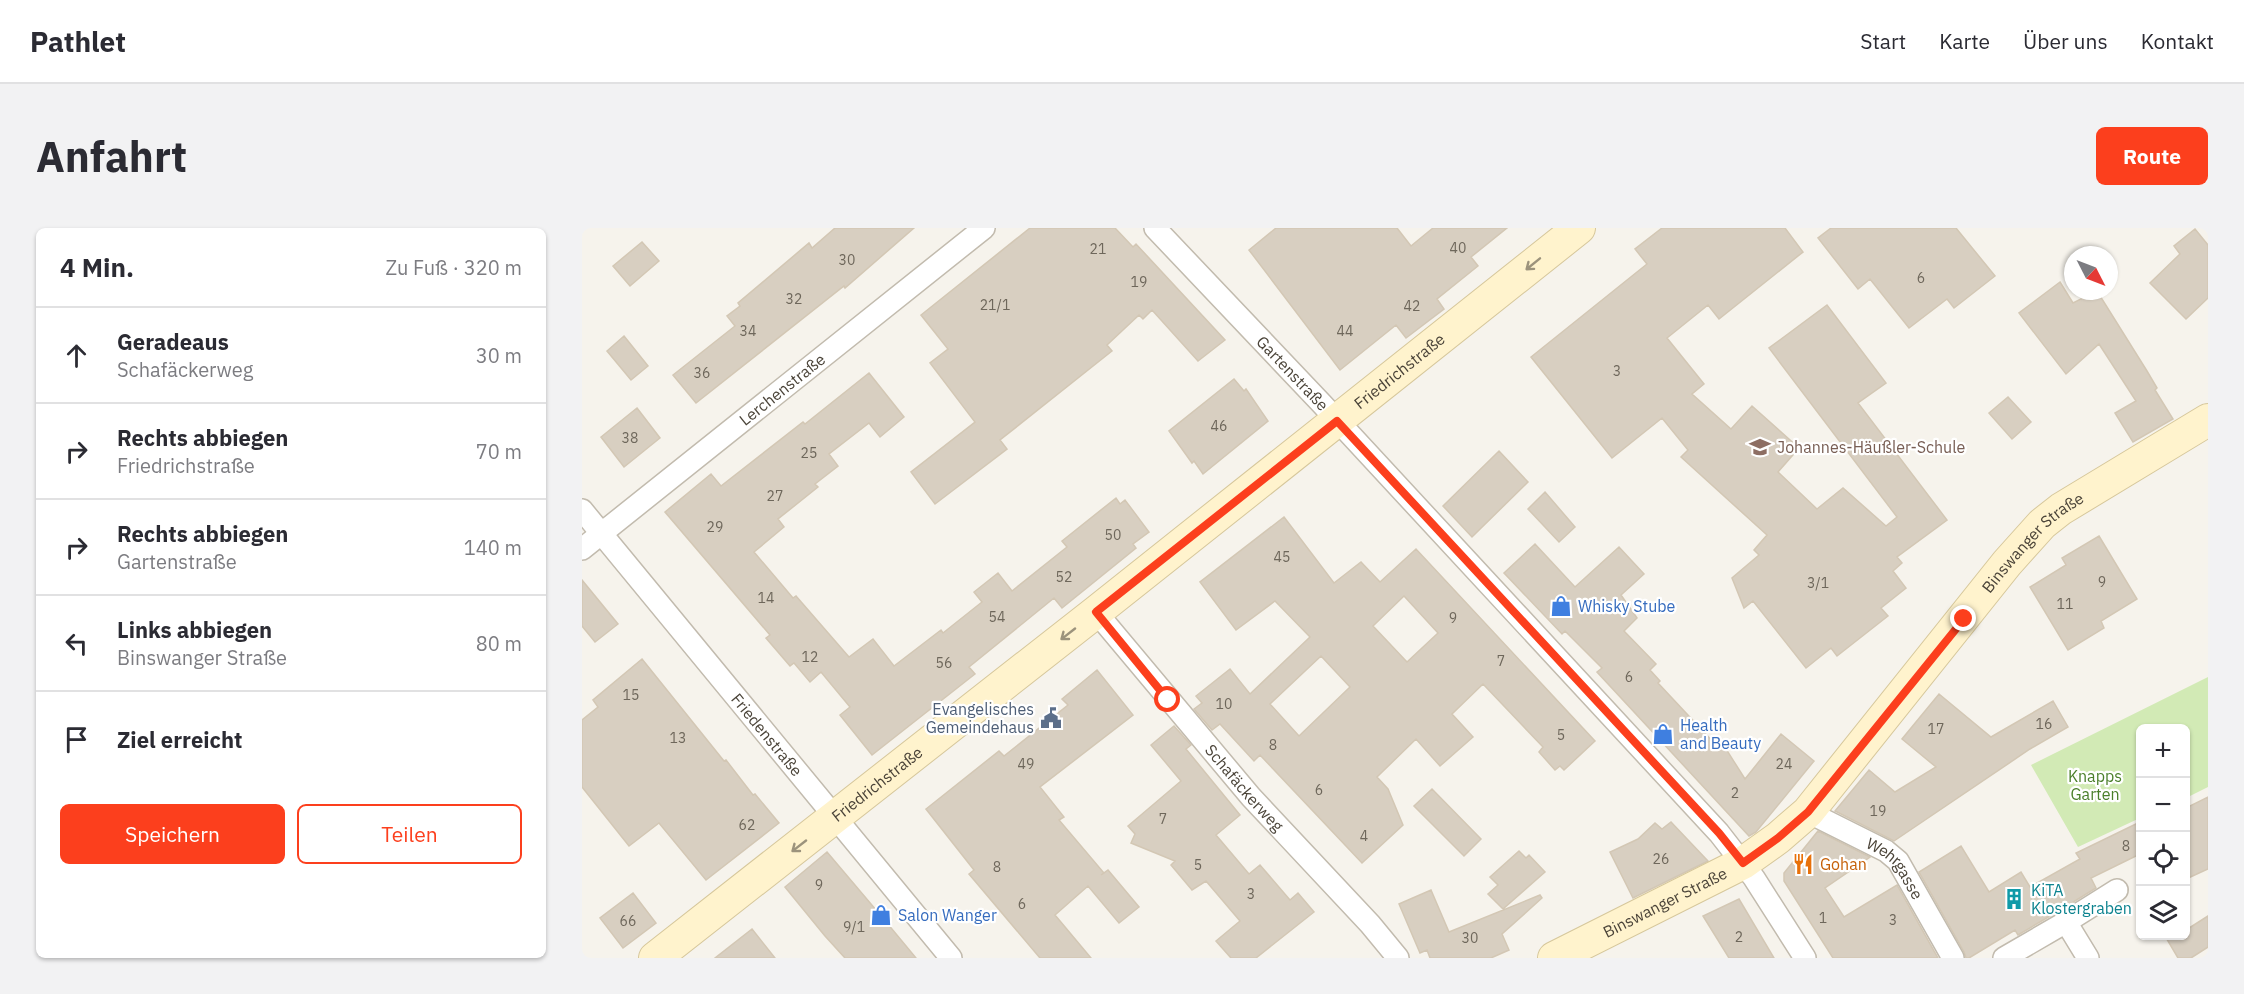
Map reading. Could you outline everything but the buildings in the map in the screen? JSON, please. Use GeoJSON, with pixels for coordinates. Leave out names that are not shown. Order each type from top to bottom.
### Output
{"type":"FeatureCollection","features":[{"type":"Feature","properties":{"kind":"main road","name":"Friedrichstraße"},"geometry":{"type":"LineString","coordinates":[[655,958],[1096,612],[1579,228]]}},
{"type":"Feature","properties":{"kind":"main road","name":"Binswanger Straße"},"geometry":{"type":"LineString","coordinates":[[1554,958],[1743,863],[1778,838],[1808,812],[2007,563],[2042,524],[2080,497],[2208,420]]}},
{"type":"Feature","properties":{"kind":"street","name":"Lerchenstraße"},"geometry":{"type":"LineString","coordinates":[[582,549],[984,228]]}},
{"type":"Feature","properties":{"kind":"street","name":"Gartenstraße"},"geometry":{"type":"LineString","coordinates":[[1155,228],[1719,833],[1743,863],[1805,958]]}},
{"type":"Feature","properties":{"kind":"street","name":"Friedenstraße"},"geometry":{"type":"LineString","coordinates":[[582,510],[951,958]]}},
{"type":"Feature","properties":{"kind":"street","name":"Schafäckerweg"},"geometry":{"type":"LineString","coordinates":[[1096,612],[1251,797],[1370,924],[1398,958]]}},
{"type":"Feature","properties":{"kind":"street","name":"Wehrgasse"},"geometry":{"type":"LineString","coordinates":[[1808,812],[1886,851],[1898,861],[1953,958]]}},
{"type":"Feature","properties":{"kind":"street"},"geometry":{"type":"LineString","coordinates":[[2004,958],[2117,890]]}},
{"type":"Feature","properties":{"kind":"street"},"geometry":{"type":"LineString","coordinates":[[2066,922],[2088,958]]}},
{"type":"Feature","properties":{"kind":"green space","name":"Knapps Garten"},"geometry":{"type":"Polygon","coordinates":[[[2208,677],[2208,787],[2190,796],[2190,724],[2136,724],[2136,820],[2078,847],[2031,765],[2208,677]]]}},
{"type":"Feature","properties":{"kind":"place","name":"Johannes-Häußler-Schule"},"geometry":{"type":"Point","coordinates":[1760,447]}},
{"type":"Feature","properties":{"kind":"place","name":"Whisky Stube"},"geometry":{"type":"Point","coordinates":[1561,606]}},
{"type":"Feature","properties":{"kind":"place","name":"Evangelisches Gemeindehaus"},"geometry":{"type":"Point","coordinates":[1051,718]}},
{"type":"Feature","properties":{"kind":"place","name":"Health and Beauty"},"geometry":{"type":"Point","coordinates":[1663,734]}},
{"type":"Feature","properties":{"kind":"place","name":"Gohan"},"geometry":{"type":"Point","coordinates":[1803,864]}},
{"type":"Feature","properties":{"kind":"place","name":"KiTA Klostergraben"},"geometry":{"type":"Point","coordinates":[2014,899]}},
{"type":"Feature","properties":{"kind":"place","name":"Salon Wanger"},"geometry":{"type":"Point","coordinates":[881,915]}},
{"type":"Feature","properties":{"kind":"route"},"geometry":{"type":"LineString","coordinates":[[1168,700],[1096,612],[1337,421],[1719,833],[1743,863],[1778,838],[1808,812],[1964,619]]}}]}
